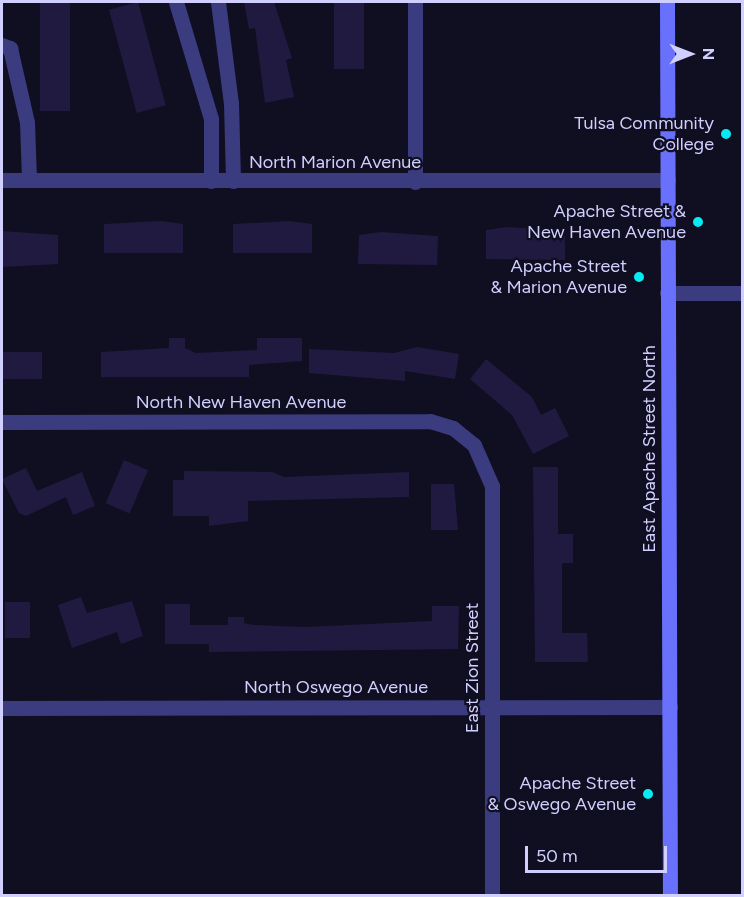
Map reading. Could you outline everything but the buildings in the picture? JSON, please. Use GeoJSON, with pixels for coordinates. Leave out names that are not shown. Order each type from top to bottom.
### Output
{"type":"FeatureCollection","features":[{"type":"Feature","properties":{"kind":"main road","name":"East Apache Street North"},"geometry":{"type":"LineString","coordinates":[[667,2],[670,896]]}},
{"type":"Feature","properties":{"kind":"street"},"geometry":{"type":"LineString","coordinates":[[176,2],[211,119],[212,181]]}},
{"type":"Feature","properties":{"kind":"street"},"geometry":{"type":"LineString","coordinates":[[218,2],[231,103],[233,181]]}},
{"type":"Feature","properties":{"kind":"street"},"geometry":{"type":"LineString","coordinates":[[414,2],[415,182]]}},
{"type":"Feature","properties":{"kind":"street"},"geometry":{"type":"LineString","coordinates":[[2,45],[10,48],[27,122],[29,180]]}},
{"type":"Feature","properties":{"kind":"street","name":"North Marion Avenue"},"geometry":{"type":"LineString","coordinates":[[2,180],[415,182],[668,180]]}},
{"type":"Feature","properties":{"kind":"street"},"geometry":{"type":"LineString","coordinates":[[667,293],[742,293]]}},
{"type":"Feature","properties":{"kind":"street","name":"North New Haven Avenue"},"geometry":{"type":"LineString","coordinates":[[2,422],[430,421],[453,428],[474,445]]}},
{"type":"Feature","properties":{"kind":"street","name":"East Zion Street"},"geometry":{"type":"LineString","coordinates":[[474,445],[492,486],[492,896]]}},
{"type":"Feature","properties":{"kind":"street","name":"North Oswego Avenue"},"geometry":{"type":"LineString","coordinates":[[2,708],[670,707]]}},
{"type":"Feature","properties":{"kind":"place","name":"Tulsa Community College"},"geometry":{"type":"Point","coordinates":[726,134]}},
{"type":"Feature","properties":{"kind":"place","name":"Apache Street & New Haven Avenue"},"geometry":{"type":"Point","coordinates":[698,222]}},
{"type":"Feature","properties":{"kind":"place","name":"Apache Street & Marion Avenue"},"geometry":{"type":"Point","coordinates":[639,277]}},
{"type":"Feature","properties":{"kind":"place","name":"Apache Street & Oswego Avenue"},"geometry":{"type":"Point","coordinates":[648,794]}}]}
